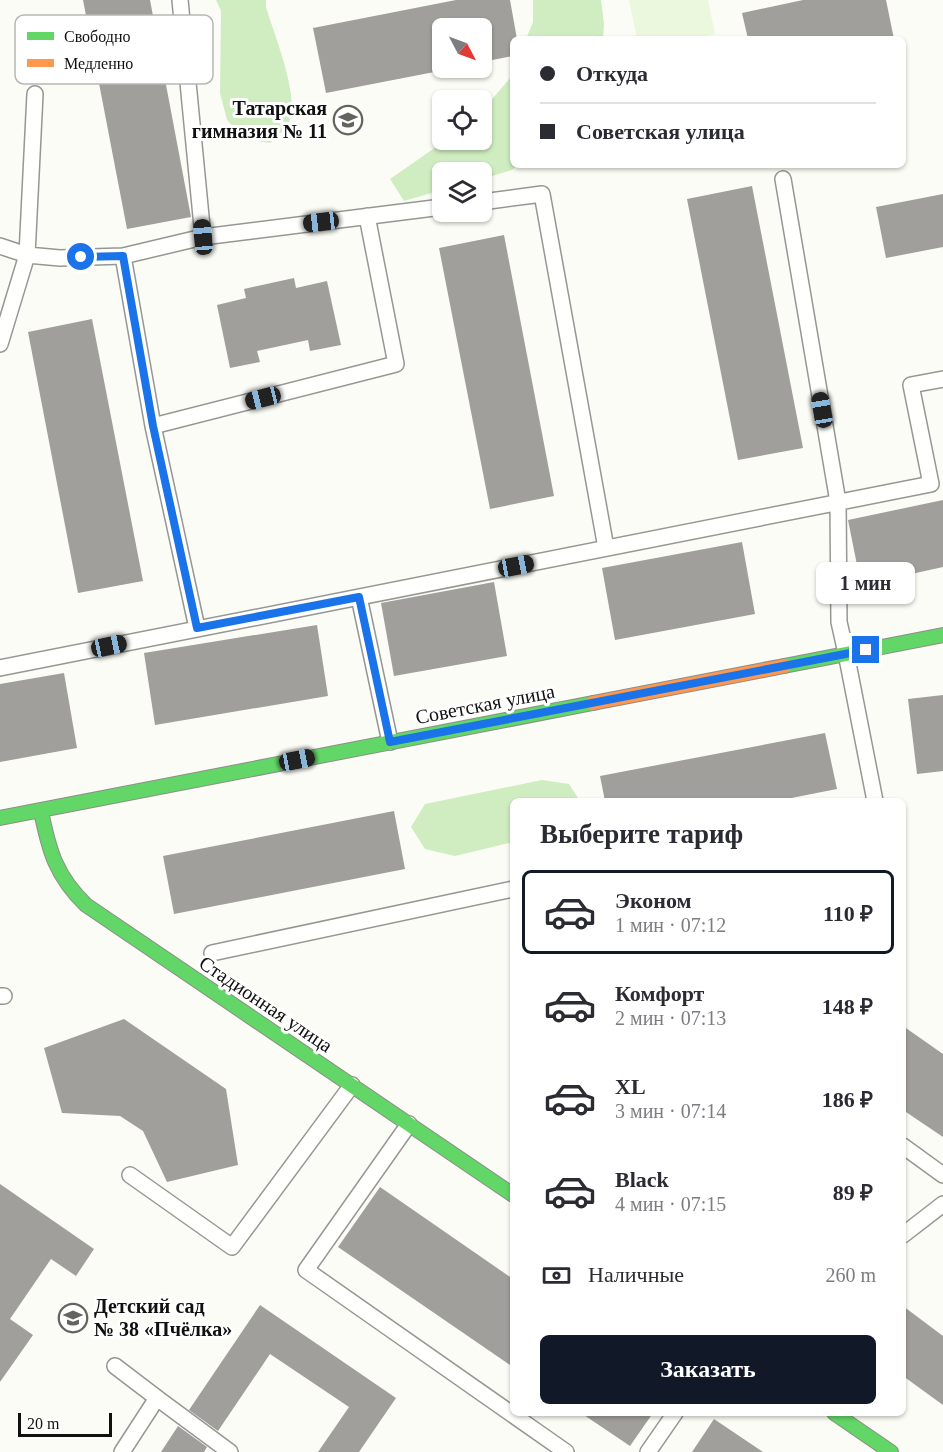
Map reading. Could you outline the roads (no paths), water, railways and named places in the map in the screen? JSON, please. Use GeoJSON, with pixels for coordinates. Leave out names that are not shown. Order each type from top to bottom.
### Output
{"type":"FeatureCollection","features":[{"type":"Feature","properties":{"kind":"street","name":"Советская улица"},"geometry":{"type":"LineString","coordinates":[[0,818],[943,635]]}},
{"type":"Feature","properties":{"kind":"street","name":"Стадионная улица"},"geometry":{"type":"LineString","coordinates":[[41,811],[54,866],[71,891],[86,905],[510,1193]]}},
{"type":"Feature","properties":{"kind":"street"},"geometry":{"type":"LineString","coordinates":[[838,1416],[891,1452]]}},
{"type":"Feature","properties":{"kind":"lane"},"geometry":{"type":"LineString","coordinates":[[180,0],[181,15]]}},
{"type":"Feature","properties":{"kind":"lane"},"geometry":{"type":"LineString","coordinates":[[188,84],[203,237]]}},
{"type":"Feature","properties":{"kind":"lane"},"geometry":{"type":"LineString","coordinates":[[0,344],[27,255],[35,94]]}},
{"type":"Feature","properties":{"kind":"lane"},"geometry":{"type":"LineString","coordinates":[[783,179],[838,502],[839,622],[874,798]]}},
{"type":"Feature","properties":{"kind":"lane"},"geometry":{"type":"LineString","coordinates":[[492,201],[542,194],[606,548]]}},
{"type":"Feature","properties":{"kind":"lane"},"geometry":{"type":"LineString","coordinates":[[0,246],[27,255],[60,258],[123,256],[203,237],[432,208]]}},
{"type":"Feature","properties":{"kind":"lane"},"geometry":{"type":"LineString","coordinates":[[153,426],[396,364],[368,216]]}},
{"type":"Feature","properties":{"kind":"lane"},"geometry":{"type":"LineString","coordinates":[[123,256],[153,426],[197,628]]}},
{"type":"Feature","properties":{"kind":"lane"},"geometry":{"type":"LineString","coordinates":[[0,668],[931,484],[911,385],[943,379]]}},
{"type":"Feature","properties":{"kind":"lane"},"geometry":{"type":"LineString","coordinates":[[359,597],[390,742]]}},
{"type":"Feature","properties":{"kind":"lane"},"geometry":{"type":"LineString","coordinates":[[212,953],[510,890]]}},
{"type":"Feature","properties":{"kind":"lane"},"geometry":{"type":"LineString","coordinates":[[130,1175],[232,1247],[352,1085]]}},
{"type":"Feature","properties":{"kind":"lane"},"geometry":{"type":"LineString","coordinates":[[409,1124],[306,1270],[510,1413]]}},
{"type":"Feature","properties":{"kind":"lane"},"geometry":{"type":"LineString","coordinates":[[906,1148],[943,1175]]}},
{"type":"Feature","properties":{"kind":"lane"},"geometry":{"type":"LineString","coordinates":[[906,1233],[943,1204]]}},
{"type":"Feature","properties":{"kind":"lane"},"geometry":{"type":"LineString","coordinates":[[115,1366],[230,1452]]}},
{"type":"Feature","properties":{"kind":"lane"},"geometry":{"type":"LineString","coordinates":[[122,1452],[157,1398]]}},
{"type":"Feature","properties":{"kind":"lane"},"geometry":{"type":"LineString","coordinates":[[515,1416],[566,1452]]}},
{"type":"Feature","properties":{"kind":"lane"},"geometry":{"type":"LineString","coordinates":[[648,1452],[673,1416]]}},
{"type":"Feature","properties":{"kind":"place","name":"Татарская гимназия № 11"},"geometry":{"type":"Point","coordinates":[348,120]}},
{"type":"Feature","properties":{"kind":"place","name":"Детский сад № 38 «Пчёлка»"},"geometry":{"type":"Point","coordinates":[73,1318]}}]}
